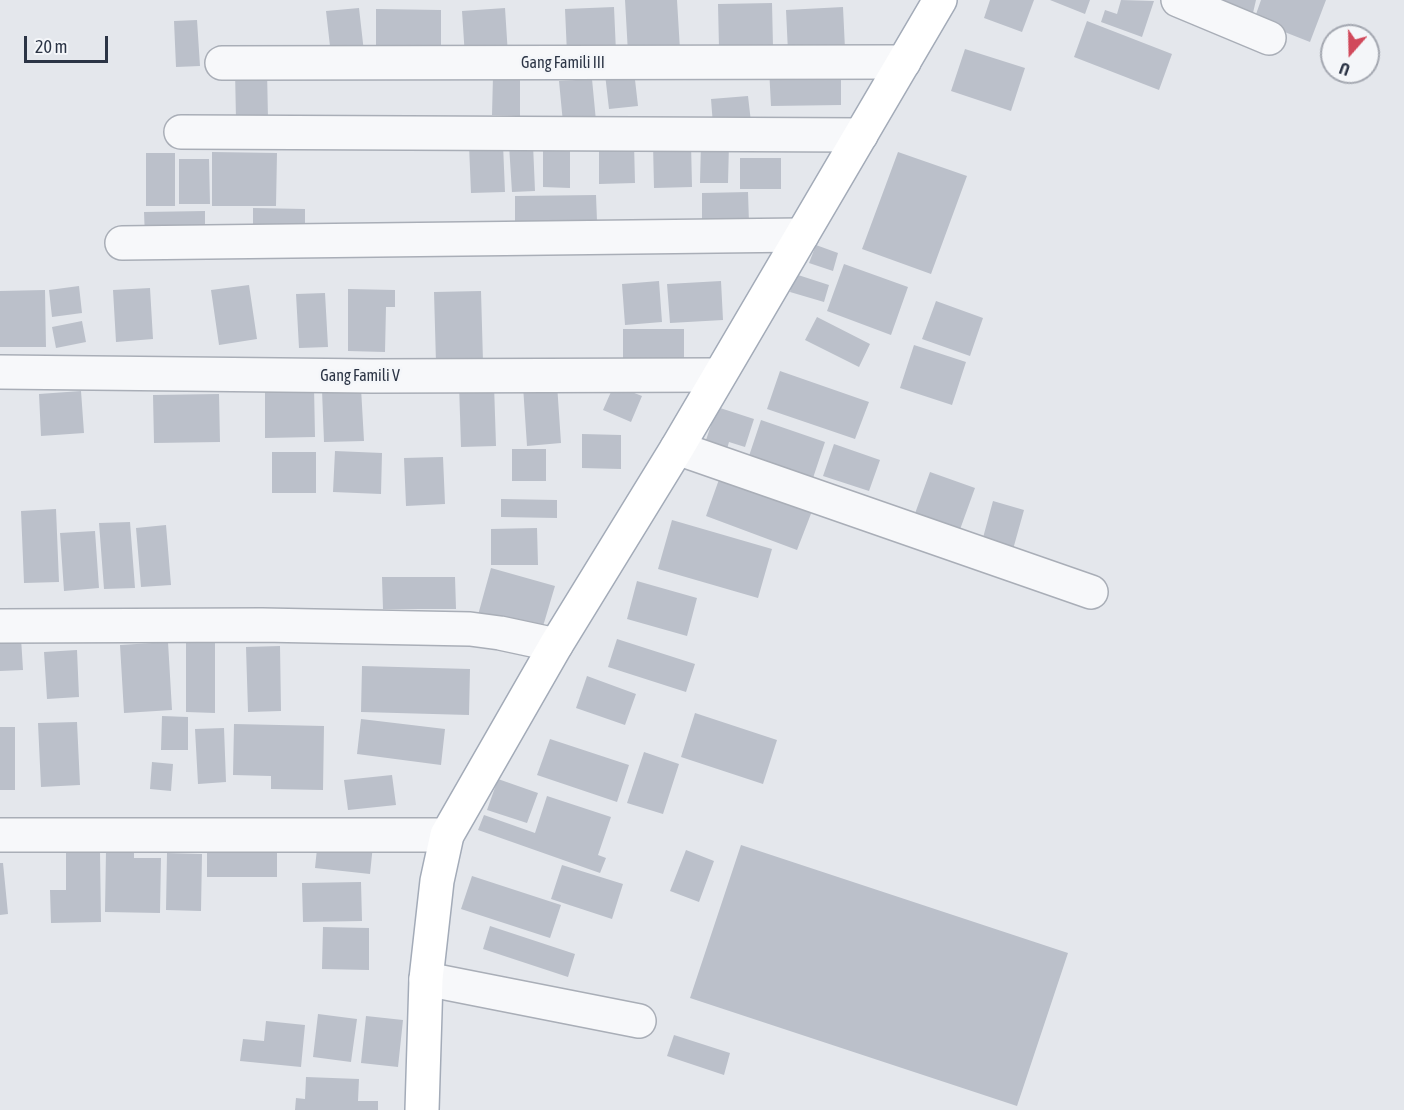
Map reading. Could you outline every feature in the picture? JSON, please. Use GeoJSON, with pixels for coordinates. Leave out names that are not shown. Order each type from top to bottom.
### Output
{"type":"FeatureCollection","features":[{"type":"Feature","properties":{"kind":"main road"},"geometry":{"type":"LineString","coordinates":[[423,1110],[426,979],[437,881],[447,836],[556,645],[677,448],[940,0]]}},
{"type":"Feature","properties":{"kind":"street"},"geometry":{"type":"LineString","coordinates":[[1178,0],[1269,38]]}},
{"type":"Feature","properties":{"kind":"street","name":"Gang Famili III"},"geometry":{"type":"LineString","coordinates":[[222,63],[904,62]]}},
{"type":"Feature","properties":{"kind":"street"},"geometry":{"type":"LineString","coordinates":[[181,132],[861,135]]}},
{"type":"Feature","properties":{"kind":"street"},"geometry":{"type":"LineString","coordinates":[[122,243],[802,235]]}},
{"type":"Feature","properties":{"kind":"street","name":"Gang Famili V"},"geometry":{"type":"LineString","coordinates":[[0,372],[372,376],[719,375]]}},
{"type":"Feature","properties":{"kind":"street"},"geometry":{"type":"LineString","coordinates":[[677,448],[1091,592]]}},
{"type":"Feature","properties":{"kind":"street"},"geometry":{"type":"LineString","coordinates":[[0,626],[262,625],[470,629],[556,645]]}},
{"type":"Feature","properties":{"kind":"street"},"geometry":{"type":"LineString","coordinates":[[0,835],[447,836]]}},
{"type":"Feature","properties":{"kind":"street"},"geometry":{"type":"LineString","coordinates":[[426,979],[639,1021]]}},
{"type":"Feature","properties":{"kind":"building"},"geometry":{"type":"Polygon","coordinates":[[[625,0],[677,0],[680,50],[628,53],[625,0]]]}},
{"type":"Feature","properties":{"kind":"building"},"geometry":{"type":"Polygon","coordinates":[[[990,0],[1034,0],[1022,32],[984,18],[990,0]]]}},
{"type":"Feature","properties":{"kind":"building"},"geometry":{"type":"Polygon","coordinates":[[[1050,0],[1090,0],[1085,14],[1050,0]]]}},
{"type":"Feature","properties":{"kind":"building"},"geometry":{"type":"Polygon","coordinates":[[[1121,0],[1154,1],[1142,37],[1101,22],[1105,10],[1117,14],[1121,0]]]}},
{"type":"Feature","properties":{"kind":"building"},"geometry":{"type":"Polygon","coordinates":[[[1222,0],[1256,0],[1253,13],[1220,5],[1222,0]]]}},
{"type":"Feature","properties":{"kind":"building"},"geometry":{"type":"Polygon","coordinates":[[[1261,0],[1326,0],[1310,42],[1254,20],[1261,0]]]}},
{"type":"Feature","properties":{"kind":"building"},"geometry":{"type":"Polygon","coordinates":[[[772,3],[773,47],[719,48],[718,4],[772,3]]]}},
{"type":"Feature","properties":{"kind":"building"},"geometry":{"type":"Polygon","coordinates":[[[614,7],[616,52],[567,54],[565,9],[614,7]]]}},
{"type":"Feature","properties":{"kind":"building"},"geometry":{"type":"Polygon","coordinates":[[[843,7],[845,49],[788,52],[786,10],[843,7]]]}},
{"type":"Feature","properties":{"kind":"building"},"geometry":{"type":"Polygon","coordinates":[[[359,8],[364,52],[331,55],[326,11],[359,8]]]}},
{"type":"Feature","properties":{"kind":"building"},"geometry":{"type":"Polygon","coordinates":[[[505,8],[508,55],[465,57],[462,11],[505,8]]]}},
{"type":"Feature","properties":{"kind":"building"},"geometry":{"type":"Polygon","coordinates":[[[376,9],[441,10],[441,53],[376,52],[376,9]]]}},
{"type":"Feature","properties":{"kind":"building"},"geometry":{"type":"Polygon","coordinates":[[[197,20],[200,66],[176,67],[174,21],[197,20]]]}},
{"type":"Feature","properties":{"kind":"building"},"geometry":{"type":"Polygon","coordinates":[[[1087,21],[1172,54],[1159,90],[1074,57],[1087,21]]]}},
{"type":"Feature","properties":{"kind":"building"},"geometry":{"type":"Polygon","coordinates":[[[965,49],[1025,68],[1011,111],[951,91],[965,49]]]}},
{"type":"Feature","properties":{"kind":"building"},"geometry":{"type":"Polygon","coordinates":[[[841,67],[841,105],[771,106],[769,68],[841,67]]]}},
{"type":"Feature","properties":{"kind":"building"},"geometry":{"type":"Polygon","coordinates":[[[235,70],[267,70],[268,119],[236,120],[235,70]]]}},
{"type":"Feature","properties":{"kind":"building"},"geometry":{"type":"Polygon","coordinates":[[[634,71],[638,106],[609,109],[605,74],[634,71]]]}},
{"type":"Feature","properties":{"kind":"building"},"geometry":{"type":"Polygon","coordinates":[[[493,76],[520,76],[520,116],[492,115],[493,76]]]}},
{"type":"Feature","properties":{"kind":"building"},"geometry":{"type":"Polygon","coordinates":[[[592,79],[596,121],[563,123],[559,81],[592,79]]]}},
{"type":"Feature","properties":{"kind":"building"},"geometry":{"type":"Polygon","coordinates":[[[748,96],[751,122],[713,125],[711,99],[748,96]]]}},
{"type":"Feature","properties":{"kind":"building"},"geometry":{"type":"Polygon","coordinates":[[[634,143],[635,183],[599,184],[599,144],[634,143]]]}},
{"type":"Feature","properties":{"kind":"building"},"geometry":{"type":"Polygon","coordinates":[[[691,143],[692,187],[654,188],[653,144],[691,143]]]}},
{"type":"Feature","properties":{"kind":"building"},"geometry":{"type":"Polygon","coordinates":[[[701,143],[729,144],[728,183],[700,183],[701,143]]]}},
{"type":"Feature","properties":{"kind":"building"},"geometry":{"type":"Polygon","coordinates":[[[503,144],[505,192],[471,193],[469,145],[503,144]]]}},
{"type":"Feature","properties":{"kind":"building"},"geometry":{"type":"Polygon","coordinates":[[[533,144],[535,191],[512,192],[509,145],[533,144]]]}},
{"type":"Feature","properties":{"kind":"building"},"geometry":{"type":"Polygon","coordinates":[[[543,144],[570,145],[570,188],[543,187],[543,144]]]}},
{"type":"Feature","properties":{"kind":"building"},"geometry":{"type":"Polygon","coordinates":[[[212,152],[277,153],[276,206],[212,206],[212,152]]]}},
{"type":"Feature","properties":{"kind":"building"},"geometry":{"type":"Polygon","coordinates":[[[898,152],[967,176],[931,274],[862,249],[898,152]]]}},
{"type":"Feature","properties":{"kind":"building"},"geometry":{"type":"Polygon","coordinates":[[[146,153],[175,153],[175,206],[146,206],[146,153]]]}},
{"type":"Feature","properties":{"kind":"building"},"geometry":{"type":"Polygon","coordinates":[[[740,158],[781,158],[781,189],[740,189],[740,158]]]}},
{"type":"Feature","properties":{"kind":"building"},"geometry":{"type":"Polygon","coordinates":[[[179,159],[209,159],[210,204],[179,204],[179,159]]]}},
{"type":"Feature","properties":{"kind":"building"},"geometry":{"type":"Polygon","coordinates":[[[748,192],[749,223],[702,224],[702,193],[748,192]]]}},
{"type":"Feature","properties":{"kind":"building"},"geometry":{"type":"Polygon","coordinates":[[[596,195],[597,221],[515,223],[515,196],[596,195]]]}},
{"type":"Feature","properties":{"kind":"building"},"geometry":{"type":"Polygon","coordinates":[[[253,208],[305,209],[305,238],[253,237],[253,208]]]}},
{"type":"Feature","properties":{"kind":"building"},"geometry":{"type":"Polygon","coordinates":[[[205,211],[205,236],[145,238],[144,212],[205,211]]]}},
{"type":"Feature","properties":{"kind":"building"},"geometry":{"type":"Polygon","coordinates":[[[816,245],[838,253],[833,271],[809,263],[816,245]]]}},
{"type":"Feature","properties":{"kind":"building"},"geometry":{"type":"Polygon","coordinates":[[[844,264],[908,287],[891,335],[827,311],[844,264]]]}},
{"type":"Feature","properties":{"kind":"building"},"geometry":{"type":"Polygon","coordinates":[[[795,274],[829,285],[824,302],[790,292],[795,274]]]}},
{"type":"Feature","properties":{"kind":"building"},"geometry":{"type":"Polygon","coordinates":[[[659,281],[662,322],[625,325],[622,284],[659,281]]]}},
{"type":"Feature","properties":{"kind":"building"},"geometry":{"type":"Polygon","coordinates":[[[721,281],[723,320],[670,323],[667,284],[721,281]]]}},
{"type":"Feature","properties":{"kind":"building"},"geometry":{"type":"Polygon","coordinates":[[[249,285],[257,339],[219,345],[211,290],[249,285]]]}},
{"type":"Feature","properties":{"kind":"building"},"geometry":{"type":"Polygon","coordinates":[[[79,286],[82,313],[52,317],[49,290],[79,286]]]}},
{"type":"Feature","properties":{"kind":"building"},"geometry":{"type":"Polygon","coordinates":[[[150,288],[153,339],[116,342],[113,290],[150,288]]]}},
{"type":"Feature","properties":{"kind":"building"},"geometry":{"type":"Polygon","coordinates":[[[348,289],[395,290],[395,307],[386,307],[385,352],[348,351],[348,289]]]}},
{"type":"Feature","properties":{"kind":"building"},"geometry":{"type":"Polygon","coordinates":[[[45,290],[46,347],[0,347],[0,291],[45,290]]]}},
{"type":"Feature","properties":{"kind":"building"},"geometry":{"type":"Polygon","coordinates":[[[481,291],[483,362],[436,363],[434,292],[481,291]]]}},
{"type":"Feature","properties":{"kind":"building"},"geometry":{"type":"Polygon","coordinates":[[[325,293],[328,347],[299,348],[296,294],[325,293]]]}},
{"type":"Feature","properties":{"kind":"building"},"geometry":{"type":"Polygon","coordinates":[[[936,301],[983,318],[970,356],[922,339],[936,301]]]}},
{"type":"Feature","properties":{"kind":"building"},"geometry":{"type":"Polygon","coordinates":[[[817,317],[870,344],[859,367],[805,340],[817,317]]]}},
{"type":"Feature","properties":{"kind":"building"},"geometry":{"type":"Polygon","coordinates":[[[82,321],[86,342],[56,348],[52,327],[82,321]]]}},
{"type":"Feature","properties":{"kind":"building"},"geometry":{"type":"Polygon","coordinates":[[[623,329],[684,329],[684,359],[623,359],[623,329]]]}},
{"type":"Feature","properties":{"kind":"building"},"geometry":{"type":"Polygon","coordinates":[[[914,345],[966,362],[952,405],[900,388],[914,345]]]}},
{"type":"Feature","properties":{"kind":"building"},"geometry":{"type":"Polygon","coordinates":[[[780,371],[869,402],[855,439],[767,409],[780,371]]]}},
{"type":"Feature","properties":{"kind":"building"},"geometry":{"type":"Polygon","coordinates":[[[459,384],[494,384],[496,446],[461,447],[459,384]]]}},
{"type":"Feature","properties":{"kind":"building"},"geometry":{"type":"Polygon","coordinates":[[[557,384],[561,443],[527,446],[523,386],[557,384]]]}},
{"type":"Feature","properties":{"kind":"building"},"geometry":{"type":"Polygon","coordinates":[[[614,385],[642,396],[631,422],[603,410],[614,385]]]}},
{"type":"Feature","properties":{"kind":"building"},"geometry":{"type":"Polygon","coordinates":[[[265,386],[314,386],[315,437],[265,438],[265,386]]]}},
{"type":"Feature","properties":{"kind":"building"},"geometry":{"type":"Polygon","coordinates":[[[361,388],[364,441],[324,442],[322,390],[361,388]]]}},
{"type":"Feature","properties":{"kind":"building"},"geometry":{"type":"Polygon","coordinates":[[[81,391],[84,433],[41,436],[39,394],[81,391]]]}},
{"type":"Feature","properties":{"kind":"building"},"geometry":{"type":"Polygon","coordinates":[[[219,394],[220,442],[154,443],[153,395],[219,394]]]}},
{"type":"Feature","properties":{"kind":"building"},"geometry":{"type":"Polygon","coordinates":[[[717,407],[754,419],[745,447],[729,442],[725,456],[703,449],[717,407]]]}},
{"type":"Feature","properties":{"kind":"building"},"geometry":{"type":"Polygon","coordinates":[[[761,420],[825,442],[813,478],[749,456],[761,420]]]}},
{"type":"Feature","properties":{"kind":"building"},"geometry":{"type":"Polygon","coordinates":[[[582,434],[621,435],[621,469],[582,468],[582,434]]]}},
{"type":"Feature","properties":{"kind":"building"},"geometry":{"type":"Polygon","coordinates":[[[834,444],[880,460],[869,491],[823,476],[834,444]]]}},
{"type":"Feature","properties":{"kind":"building"},"geometry":{"type":"Polygon","coordinates":[[[512,449],[546,449],[546,481],[512,481],[512,449]]]}},
{"type":"Feature","properties":{"kind":"building"},"geometry":{"type":"Polygon","coordinates":[[[335,451],[382,453],[381,494],[333,492],[335,451]]]}},
{"type":"Feature","properties":{"kind":"building"},"geometry":{"type":"Polygon","coordinates":[[[272,452],[316,452],[316,493],[272,493],[272,452]]]}},
{"type":"Feature","properties":{"kind":"building"},"geometry":{"type":"Polygon","coordinates":[[[443,457],[445,504],[406,506],[404,458],[443,457]]]}},
{"type":"Feature","properties":{"kind":"building"},"geometry":{"type":"Polygon","coordinates":[[[722,471],[814,506],[797,550],[706,516],[722,471]]]}},
{"type":"Feature","properties":{"kind":"building"},"geometry":{"type":"Polygon","coordinates":[[[930,472],[975,488],[958,535],[913,519],[930,472]]]}},
{"type":"Feature","properties":{"kind":"building"},"geometry":{"type":"Polygon","coordinates":[[[501,499],[557,500],[557,518],[501,517],[501,499]]]}},
{"type":"Feature","properties":{"kind":"building"},"geometry":{"type":"Polygon","coordinates":[[[993,501],[1024,510],[1012,553],[981,545],[993,501]]]}},
{"type":"Feature","properties":{"kind":"building"},"geometry":{"type":"Polygon","coordinates":[[[56,509],[59,582],[24,583],[21,511],[56,509]]]}},
{"type":"Feature","properties":{"kind":"building"},"geometry":{"type":"Polygon","coordinates":[[[672,520],[772,549],[758,598],[658,569],[672,520]]]}},
{"type":"Feature","properties":{"kind":"building"},"geometry":{"type":"Polygon","coordinates":[[[130,522],[135,588],[104,589],[99,523],[130,522]]]}},
{"type":"Feature","properties":{"kind":"building"},"geometry":{"type":"Polygon","coordinates":[[[166,525],[171,585],[141,587],[136,528],[166,525]]]}},
{"type":"Feature","properties":{"kind":"building"},"geometry":{"type":"Polygon","coordinates":[[[537,528],[538,565],[491,565],[491,529],[537,528]]]}},
{"type":"Feature","properties":{"kind":"building"},"geometry":{"type":"Polygon","coordinates":[[[95,531],[99,588],[64,591],[60,533],[95,531]]]}},
{"type":"Feature","properties":{"kind":"building"},"geometry":{"type":"Polygon","coordinates":[[[491,568],[555,586],[541,633],[478,615],[491,568]]]}},
{"type":"Feature","properties":{"kind":"building"},"geometry":{"type":"Polygon","coordinates":[[[382,577],[455,577],[456,609],[383,609],[382,577]]]}},
{"type":"Feature","properties":{"kind":"building"},"geometry":{"type":"Polygon","coordinates":[[[637,581],[697,598],[687,636],[627,619],[637,581]]]}},
{"type":"Feature","properties":{"kind":"building"},"geometry":{"type":"Polygon","coordinates":[[[186,637],[215,638],[215,713],[186,712],[186,637]]]}},
{"type":"Feature","properties":{"kind":"building"},"geometry":{"type":"Polygon","coordinates":[[[21,638],[23,670],[0,671],[0,639],[21,638]]]}},
{"type":"Feature","properties":{"kind":"building"},"geometry":{"type":"Polygon","coordinates":[[[617,639],[695,664],[686,692],[608,667],[617,639]]]}},
{"type":"Feature","properties":{"kind":"building"},"geometry":{"type":"Polygon","coordinates":[[[168,642],[172,710],[124,713],[120,645],[168,642]]]}},
{"type":"Feature","properties":{"kind":"building"},"geometry":{"type":"Polygon","coordinates":[[[280,646],[281,711],[248,712],[246,647],[280,646]]]}},
{"type":"Feature","properties":{"kind":"building"},"geometry":{"type":"Polygon","coordinates":[[[77,650],[79,697],[47,699],[44,652],[77,650]]]}},
{"type":"Feature","properties":{"kind":"building"},"geometry":{"type":"Polygon","coordinates":[[[362,666],[470,669],[469,715],[361,712],[362,666]]]}},
{"type":"Feature","properties":{"kind":"building"},"geometry":{"type":"Polygon","coordinates":[[[587,676],[636,694],[625,725],[576,708],[587,676]]]}},
{"type":"Feature","properties":{"kind":"building"},"geometry":{"type":"Polygon","coordinates":[[[695,713],[777,740],[763,784],[681,757],[695,713]]]}},
{"type":"Feature","properties":{"kind":"building"},"geometry":{"type":"Polygon","coordinates":[[[162,716],[188,717],[188,750],[161,750],[162,716]]]}},
{"type":"Feature","properties":{"kind":"building"},"geometry":{"type":"Polygon","coordinates":[[[361,719],[445,729],[441,765],[357,754],[361,719]]]}},
{"type":"Feature","properties":{"kind":"building"},"geometry":{"type":"Polygon","coordinates":[[[77,722],[80,785],[41,787],[38,723],[77,722]]]}},
{"type":"Feature","properties":{"kind":"building"},"geometry":{"type":"Polygon","coordinates":[[[234,724],[324,726],[323,790],[271,789],[271,776],[233,775],[234,724]]]}},
{"type":"Feature","properties":{"kind":"building"},"geometry":{"type":"Polygon","coordinates":[[[0,727],[15,727],[15,790],[0,790],[0,727]]]}},
{"type":"Feature","properties":{"kind":"building"},"geometry":{"type":"Polygon","coordinates":[[[224,728],[226,782],[198,784],[195,729],[224,728]]]}},
{"type":"Feature","properties":{"kind":"building"},"geometry":{"type":"Polygon","coordinates":[[[550,739],[629,765],[617,802],[537,775],[550,739]]]}},
{"type":"Feature","properties":{"kind":"building"},"geometry":{"type":"Polygon","coordinates":[[[644,752],[679,764],[663,814],[627,803],[644,752]]]}},
{"type":"Feature","properties":{"kind":"building"},"geometry":{"type":"Polygon","coordinates":[[[152,762],[173,764],[171,791],[150,789],[152,762]]]}},
{"type":"Feature","properties":{"kind":"building"},"geometry":{"type":"Polygon","coordinates":[[[392,775],[396,805],[348,810],[344,780],[392,775]]]}},
{"type":"Feature","properties":{"kind":"building"},"geometry":{"type":"Polygon","coordinates":[[[498,779],[538,793],[527,823],[487,810],[498,779]]]}},
{"type":"Feature","properties":{"kind":"building"},"geometry":{"type":"Polygon","coordinates":[[[547,796],[611,817],[598,855],[606,858],[600,873],[478,830],[484,815],[535,833],[547,796]]]}},
{"type":"Feature","properties":{"kind":"building"},"geometry":{"type":"Polygon","coordinates":[[[318,839],[373,845],[370,874],[315,868],[318,839]]]}},
{"type":"Feature","properties":{"kind":"building"},"geometry":{"type":"Polygon","coordinates":[[[207,842],[277,842],[277,877],[207,877],[207,842]]]}},
{"type":"Feature","properties":{"kind":"building"},"geometry":{"type":"Polygon","coordinates":[[[741,845],[1068,953],[1017,1106],[690,998],[741,845]]]}},
{"type":"Feature","properties":{"kind":"building"},"geometry":{"type":"Polygon","coordinates":[[[106,850],[134,851],[134,858],[161,858],[160,913],[105,912],[106,850]]]}},
{"type":"Feature","properties":{"kind":"building"},"geometry":{"type":"Polygon","coordinates":[[[686,850],[714,861],[699,902],[670,891],[686,850]]]}},
{"type":"Feature","properties":{"kind":"building"},"geometry":{"type":"Polygon","coordinates":[[[66,852],[100,852],[101,922],[51,923],[50,890],[66,890],[66,852]]]}},
{"type":"Feature","properties":{"kind":"building"},"geometry":{"type":"Polygon","coordinates":[[[167,853],[202,854],[201,911],[166,910],[167,853]]]}},
{"type":"Feature","properties":{"kind":"building"},"geometry":{"type":"Polygon","coordinates":[[[0,863],[3,863],[8,914],[0,915],[0,863]]]}},
{"type":"Feature","properties":{"kind":"building"},"geometry":{"type":"Polygon","coordinates":[[[562,865],[623,884],[612,919],[551,899],[562,865]]]}},
{"type":"Feature","properties":{"kind":"building"},"geometry":{"type":"Polygon","coordinates":[[[472,876],[561,905],[550,938],[461,909],[472,876]]]}},
{"type":"Feature","properties":{"kind":"building"},"geometry":{"type":"Polygon","coordinates":[[[361,882],[362,921],[303,922],[302,883],[361,882]]]}},
{"type":"Feature","properties":{"kind":"building"},"geometry":{"type":"Polygon","coordinates":[[[490,926],[575,954],[568,977],[483,949],[490,926]]]}},
{"type":"Feature","properties":{"kind":"building"},"geometry":{"type":"Polygon","coordinates":[[[323,927],[369,928],[369,970],[322,969],[323,927]]]}},
{"type":"Feature","properties":{"kind":"building"},"geometry":{"type":"Polygon","coordinates":[[[318,1014],[357,1019],[351,1062],[313,1057],[318,1014]]]}},
{"type":"Feature","properties":{"kind":"building"},"geometry":{"type":"Polygon","coordinates":[[[366,1016],[403,1020],[398,1067],[361,1063],[366,1016]]]}},
{"type":"Feature","properties":{"kind":"building"},"geometry":{"type":"Polygon","coordinates":[[[266,1021],[305,1025],[301,1067],[240,1061],[243,1039],[264,1041],[266,1021]]]}},
{"type":"Feature","properties":{"kind":"building"},"geometry":{"type":"Polygon","coordinates":[[[674,1035],[730,1053],[724,1075],[667,1056],[674,1035]]]}},
{"type":"Feature","properties":{"kind":"building"},"geometry":{"type":"Polygon","coordinates":[[[306,1077],[359,1079],[358,1101],[378,1101],[378,1110],[295,1110],[296,1098],[305,1099],[306,1077]]]}}]}
